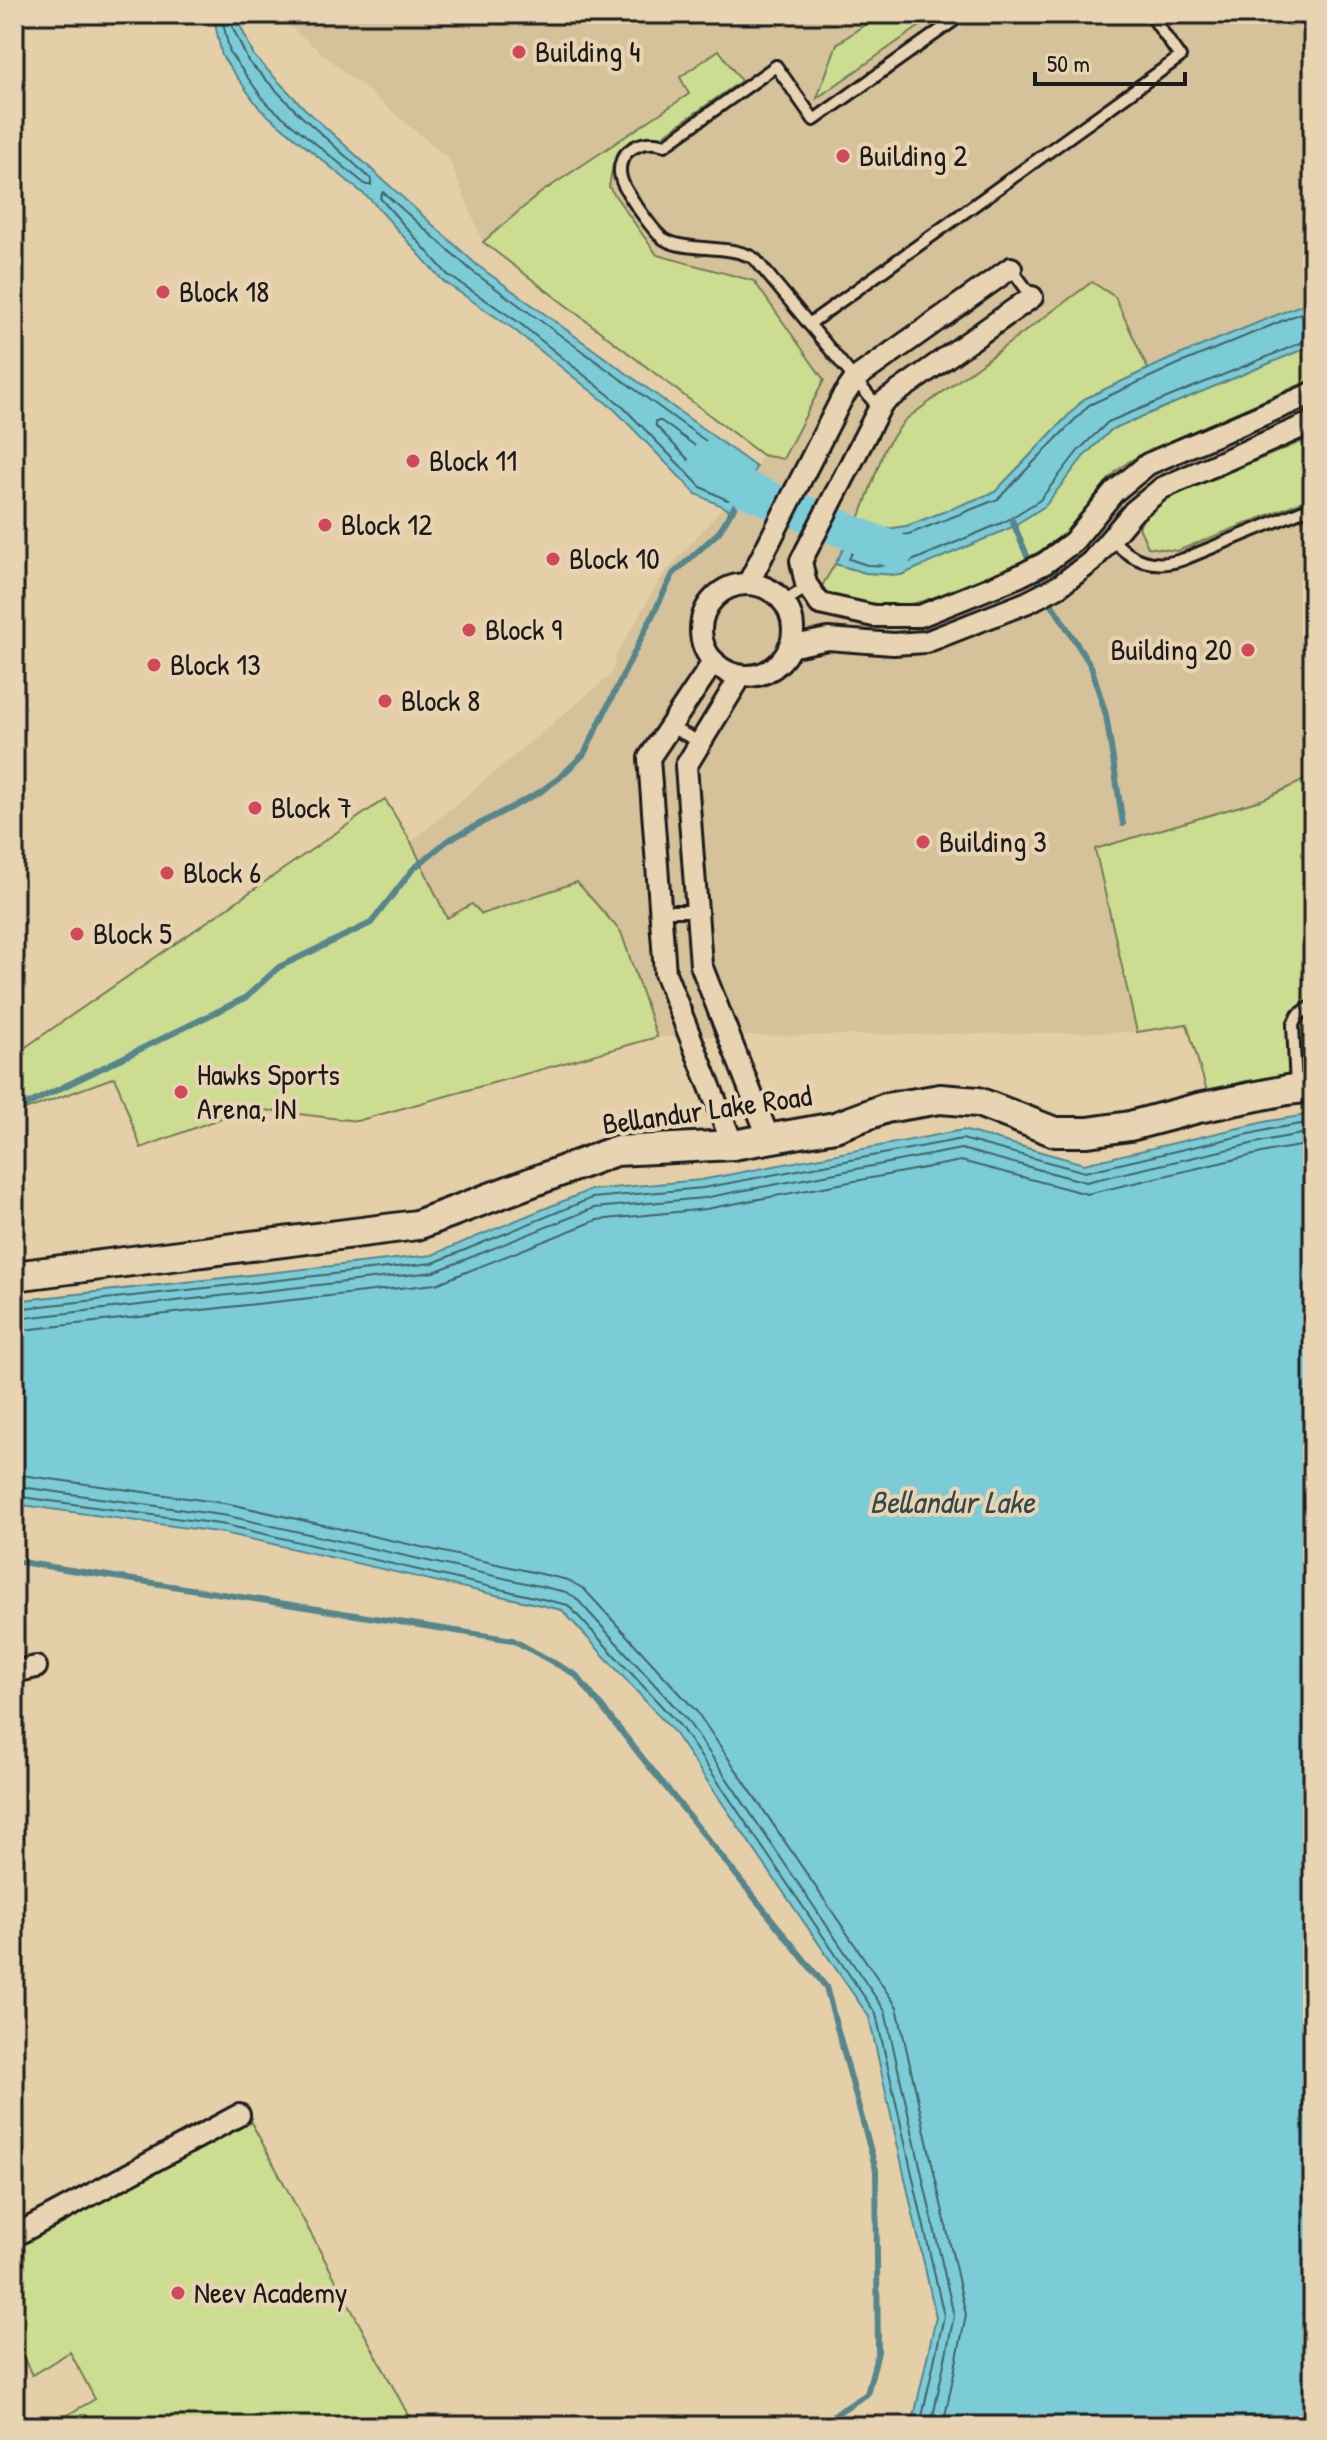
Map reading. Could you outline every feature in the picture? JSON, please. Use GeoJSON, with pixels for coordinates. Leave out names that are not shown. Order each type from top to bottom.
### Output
{"type":"FeatureCollection","features":[{"type":"Feature","properties":{"kind":"street"},"geometry":{"type":"LineString","coordinates":[[748,584],[842,398],[855,379],[1011,268]]}},
{"type":"Feature","properties":{"kind":"street"},"geometry":{"type":"LineString","coordinates":[[1032,297],[878,407],[801,561],[807,587],[820,604],[851,612],[894,617],[920,616],[1017,577],[1045,563],[1073,542],[1114,492],[1148,464],[1313,393]]}},
{"type":"Feature","properties":{"kind":"street"},"geometry":{"type":"LineString","coordinates":[[789,647],[828,639],[893,644],[926,642],[1044,595],[1074,576],[1134,511],[1162,488],[1313,422]]}},
{"type":"Feature","properties":{"kind":"street"},"geometry":{"type":"LineString","coordinates":[[748,584],[764,587],[784,602],[792,625],[789,647],[774,667],[763,673],[741,676],[730,673],[714,661],[701,639],[703,615],[717,594],[727,588],[748,584]]}},
{"type":"Feature","properties":{"kind":"street"},"geometry":{"type":"LineString","coordinates":[[714,661],[649,758],[665,973],[733,1145]]}},
{"type":"Feature","properties":{"kind":"street"},"geometry":{"type":"LineString","coordinates":[[741,676],[686,766],[701,965],[769,1139]]}},
{"type":"Feature","properties":{"kind":"street","name":"Bellandur Lake Road"},"geometry":{"type":"LineString","coordinates":[[14,1276],[417,1225],[615,1151],[733,1145],[835,1127],[886,1108],[940,1099],[978,1102],[1055,1132],[1088,1132],[1304,1088]]}},
{"type":"Feature","properties":{"kind":"street"},"geometry":{"type":"LineString","coordinates":[[14,1672],[36,1667]]}},
{"type":"Feature","properties":{"kind":"street"},"geometry":{"type":"LineString","coordinates":[[14,2236],[239,2115]]}},
{"type":"Feature","properties":{"kind":"lane"},"geometry":{"type":"LineString","coordinates":[[878,407],[763,266],[747,254],[678,244],[661,238],[621,181],[621,165],[628,151],[642,142],[665,145],[776,66],[814,120],[963,14]]}},
{"type":"Feature","properties":{"kind":"lane"},"geometry":{"type":"LineString","coordinates":[[809,324],[1180,57],[1150,14]]}},
{"type":"Feature","properties":{"kind":"lane"},"geometry":{"type":"LineString","coordinates":[[1011,268],[1032,297]]}},
{"type":"Feature","properties":{"kind":"lane"},"geometry":{"type":"LineString","coordinates":[[1112,538],[1135,558],[1165,564],[1313,506]]}},
{"type":"Feature","properties":{"kind":"lane"},"geometry":{"type":"LineString","coordinates":[[784,602],[807,587]]}},
{"type":"Feature","properties":{"kind":"lane"},"geometry":{"type":"LineString","coordinates":[[670,727],[700,742]]}},
{"type":"Feature","properties":{"kind":"lane"},"geometry":{"type":"LineString","coordinates":[[661,911],[697,911]]}},
{"type":"Feature","properties":{"kind":"lane"},"geometry":{"type":"LineString","coordinates":[[1304,1088],[1293,1025],[1297,1016],[1313,1005]]}},
{"type":"Feature","properties":{"kind":"shaded area"},"geometry":{"type":"Polygon","coordinates":[[[275,14],[1313,14],[1313,776],[1264,799],[1095,850],[1137,1032],[657,1037],[621,932],[578,882],[482,914],[471,904],[447,918],[411,842],[611,675],[617,654],[662,576],[723,507],[734,511],[762,455],[483,242],[449,159],[275,14]]]}},
{"type":"Feature","properties":{"kind":"green space"},"geometry":{"type":"Polygon","coordinates":[[[880,14],[937,14],[817,98],[837,44],[880,14]]]}},
{"type":"Feature","properties":{"kind":"green space"},"geometry":{"type":"Polygon","coordinates":[[[719,50],[741,81],[662,136],[643,137],[626,146],[613,164],[609,187],[657,255],[754,281],[824,380],[783,459],[762,455],[483,242],[539,194],[689,94],[680,77],[719,50]]]}},
{"type":"Feature","properties":{"kind":"green space"},"geometry":{"type":"Polygon","coordinates":[[[1092,282],[1115,297],[1148,369],[1084,399],[995,492],[907,526],[880,530],[858,522],[885,448],[905,420],[1092,282]]]}},
{"type":"Feature","properties":{"kind":"green space"},"geometry":{"type":"Polygon","coordinates":[[[1313,345],[1313,379],[1130,461],[1110,478],[1062,536],[1013,566],[908,605],[882,607],[854,604],[819,591],[835,564],[866,573],[901,575],[939,558],[1084,456],[1112,429],[1313,345]]]}},
{"type":"Feature","properties":{"kind":"green space"},"geometry":{"type":"Polygon","coordinates":[[[1313,437],[1313,497],[1177,551],[1148,547],[1139,527],[1147,511],[1160,501],[1313,437]]]}},
{"type":"Feature","properties":{"kind":"green space"},"geometry":{"type":"Polygon","coordinates":[[[1313,776],[1313,1074],[1246,1081],[1207,1091],[1187,1024],[1137,1032],[1095,849],[1264,799],[1313,776]]]}},
{"type":"Feature","properties":{"kind":"green space"},"geometry":{"type":"Polygon","coordinates":[[[385,799],[411,842],[447,918],[472,904],[482,914],[577,882],[621,932],[657,1037],[357,1121],[248,1108],[141,1148],[115,1077],[14,1114],[14,1055],[385,799]]]}},
{"type":"Feature","properties":{"kind":"green space","name":"Neev Academy"},"geometry":{"type":"Polygon","coordinates":[[[251,2122],[414,2426],[48,2426],[95,2399],[70,2352],[32,2375],[14,2339],[14,2248],[251,2122]]]}},
{"type":"Feature","properties":{"kind":"water"},"geometry":{"type":"Polygon","coordinates":[[[213,14],[238,14],[254,56],[304,108],[477,265],[756,467],[734,512],[696,494],[615,410],[512,328],[443,281],[371,200],[260,109],[222,56],[213,14]]]}},
{"type":"Feature","properties":{"kind":"water"},"geometry":{"type":"Polygon","coordinates":[[[1313,300],[1313,345],[1112,429],[1084,456],[1045,506],[1010,528],[901,575],[866,573],[835,564],[858,522],[880,530],[907,526],[995,492],[1084,399],[1172,358],[1313,300]]]}},
{"type":"Feature","properties":{"kind":"water","name":"Bellandur Lake"},"geometry":{"type":"Polygon","coordinates":[[[1313,1114],[1313,2426],[912,2426],[936,2317],[869,2017],[673,1731],[562,1610],[224,1533],[14,1504],[14,1301],[432,1255],[590,1190],[701,1180],[963,1130],[1084,1164],[1269,1121],[1313,1114]]]}},
{"type":"Feature","properties":{"kind":"waterway"},"geometry":{"type":"LineString","coordinates":[[707,459],[745,489],[896,551]]}},
{"type":"Feature","properties":{"kind":"waterway"},"geometry":{"type":"LineString","coordinates":[[14,1111],[245,998],[279,967],[371,923],[413,869],[447,841],[540,792],[559,778],[584,754],[673,574],[719,532],[735,505]]}},
{"type":"Feature","properties":{"kind":"waterway"},"geometry":{"type":"LineString","coordinates":[[1012,520],[1039,584],[1091,666],[1106,715],[1123,824]]}},
{"type":"Feature","properties":{"kind":"waterway"},"geometry":{"type":"LineString","coordinates":[[14,1561],[513,1640],[576,1675],[826,1987],[876,2170],[878,2352],[867,2394],[817,2426]]}},
{"type":"Feature","properties":{"kind":"place","name":"Building 4"},"geometry":{"type":"Point","coordinates":[519,52]}},
{"type":"Feature","properties":{"kind":"place","name":"Building 2"},"geometry":{"type":"Point","coordinates":[843,156]}},
{"type":"Feature","properties":{"kind":"place","name":"Block 18"},"geometry":{"type":"Point","coordinates":[163,292]}},
{"type":"Feature","properties":{"kind":"place","name":"Block 11"},"geometry":{"type":"Point","coordinates":[413,461]}},
{"type":"Feature","properties":{"kind":"place","name":"Block 12"},"geometry":{"type":"Point","coordinates":[325,525]}},
{"type":"Feature","properties":{"kind":"place","name":"Block 10"},"geometry":{"type":"Point","coordinates":[553,559]}},
{"type":"Feature","properties":{"kind":"place","name":"Block 9"},"geometry":{"type":"Point","coordinates":[469,630]}},
{"type":"Feature","properties":{"kind":"place","name":"Building 20"},"geometry":{"type":"Point","coordinates":[1248,650]}},
{"type":"Feature","properties":{"kind":"place","name":"Block 13"},"geometry":{"type":"Point","coordinates":[154,665]}},
{"type":"Feature","properties":{"kind":"place","name":"Block 8"},"geometry":{"type":"Point","coordinates":[385,701]}},
{"type":"Feature","properties":{"kind":"place","name":"Block 7"},"geometry":{"type":"Point","coordinates":[255,808]}},
{"type":"Feature","properties":{"kind":"place","name":"Building 3"},"geometry":{"type":"Point","coordinates":[923,842]}},
{"type":"Feature","properties":{"kind":"place","name":"Block 6"},"geometry":{"type":"Point","coordinates":[167,873]}},
{"type":"Feature","properties":{"kind":"place","name":"Block 5"},"geometry":{"type":"Point","coordinates":[77,934]}},
{"type":"Feature","properties":{"kind":"place","name":"Hawks Sports Arena, IN"},"geometry":{"type":"Point","coordinates":[181,1092]}},
{"type":"Feature","properties":{"kind":"place","name":"Neev Academy"},"geometry":{"type":"Point","coordinates":[178,2293]}}]}
